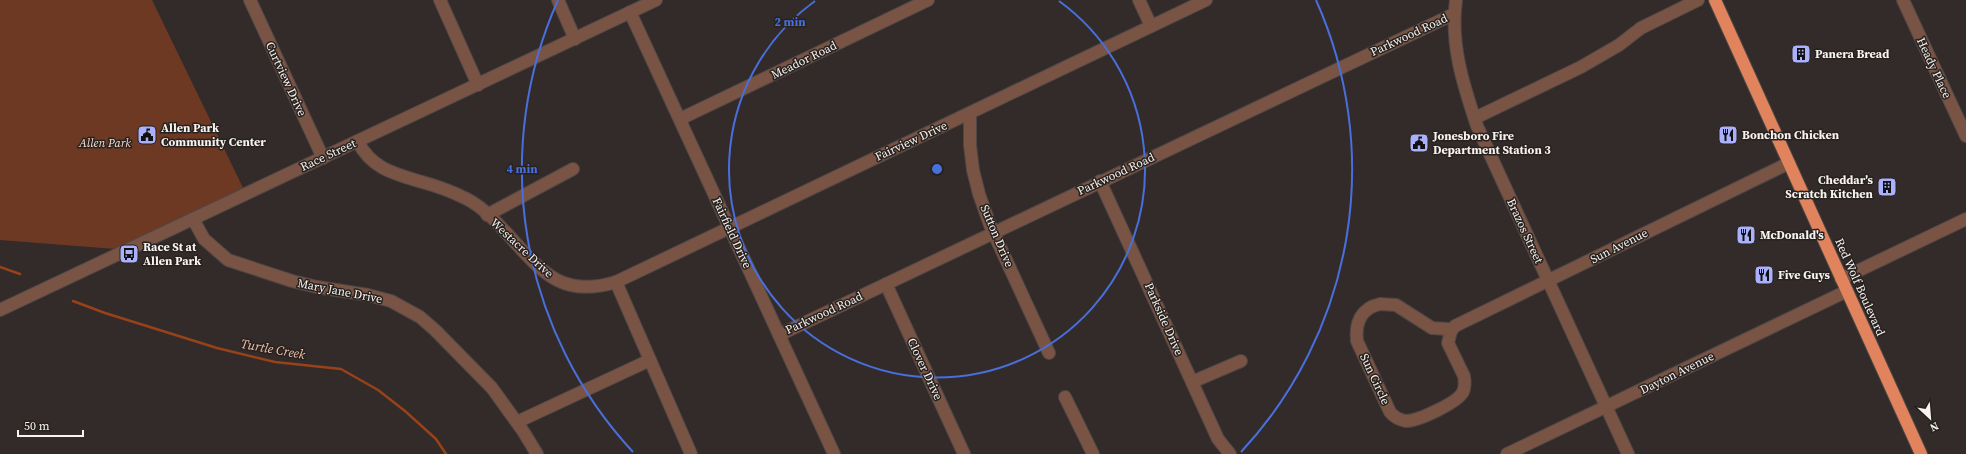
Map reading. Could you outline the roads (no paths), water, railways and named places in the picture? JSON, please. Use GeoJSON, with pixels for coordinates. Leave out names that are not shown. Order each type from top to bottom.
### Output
{"type":"FeatureCollection","features":[{"type":"Feature","properties":{"kind":"highway","name":"Red Wolf Boulevard"},"geometry":{"type":"LineString","coordinates":[[1714,0],[1921,454]]}},
{"type":"Feature","properties":{"kind":"street","name":"Curtview Drive"},"geometry":{"type":"LineString","coordinates":[[250,0],[323,158]]}},
{"type":"Feature","properties":{"kind":"street"},"geometry":{"type":"LineString","coordinates":[[440,0],[478,85]]}},
{"type":"Feature","properties":{"kind":"street"},"geometry":{"type":"LineString","coordinates":[[558,0],[575,38]]}},
{"type":"Feature","properties":{"kind":"street","name":"Race Street"},"geometry":{"type":"LineString","coordinates":[[0,310],[656,0]]}},
{"type":"Feature","properties":{"kind":"street","name":"Meador Road"},"geometry":{"type":"LineString","coordinates":[[680,119],[928,0]]}},
{"type":"Feature","properties":{"kind":"street"},"geometry":{"type":"LineString","coordinates":[[1139,0],[1151,26]]}},
{"type":"Feature","properties":{"kind":"street","name":"Fairview Drive"},"geometry":{"type":"LineString","coordinates":[[616,282],[729,226],[1206,0]]}},
{"type":"Feature","properties":{"kind":"street","name":"Brazos Street"},"geometry":{"type":"LineString","coordinates":[[1456,0],[1454,14],[1456,51],[1466,92],[1475,118],[1628,454]]}},
{"type":"Feature","properties":{"kind":"street"},"geometry":{"type":"LineString","coordinates":[[1475,118],[1581,67],[1619,45],[1641,28],[1698,0]]}},
{"type":"Feature","properties":{"kind":"street","name":"Heady Place"},"geometry":{"type":"LineString","coordinates":[[1903,0],[1966,136]]}},
{"type":"Feature","properties":{"kind":"street","name":"Fairfield Drive"},"geometry":{"type":"LineString","coordinates":[[630,12],[834,454]]}},
{"type":"Feature","properties":{"kind":"street","name":"Parkwood Road"},"geometry":{"type":"LineString","coordinates":[[779,335],[1100,181],[1454,14]]}},
{"type":"Feature","properties":{"kind":"street","name":"Sutton Drive"},"geometry":{"type":"LineString","coordinates":[[970,113],[970,145],[973,170],[979,194],[994,232],[1049,353]]}},
{"type":"Feature","properties":{"kind":"street","name":"Westacre Drive"},"geometry":{"type":"LineString","coordinates":[[358,142],[369,158],[380,168],[396,175],[438,186],[468,200],[487,215],[556,280],[567,285],[593,288],[616,282]]}},
{"type":"Feature","properties":{"kind":"street","name":"Sun Avenue"},"geometry":{"type":"LineString","coordinates":[[1451,331],[1455,326],[1789,163]]}},
{"type":"Feature","properties":{"kind":"street"},"geometry":{"type":"LineString","coordinates":[[487,215],[573,169]]}},
{"type":"Feature","properties":{"kind":"street","name":"Parkside Drive"},"geometry":{"type":"LineString","coordinates":[[1100,181],[1218,439],[1230,454]]}},
{"type":"Feature","properties":{"kind":"street","name":"Mary Jane Drive"},"geometry":{"type":"LineString","coordinates":[[193,219],[204,239],[228,260],[292,281],[316,287],[368,295],[391,301],[428,323],[492,388],[517,422],[537,454]]}},
{"type":"Feature","properties":{"kind":"street"},"geometry":{"type":"LineString","coordinates":[[1842,279],[1966,219]]}},
{"type":"Feature","properties":{"kind":"street"},"geometry":{"type":"LineString","coordinates":[[616,282],[691,454]]}},
{"type":"Feature","properties":{"kind":"street","name":"Clover Drive"},"geometry":{"type":"LineString","coordinates":[[886,284],[964,454]]}},
{"type":"Feature","properties":{"kind":"street","name":"Dayton Avenue"},"geometry":{"type":"LineString","coordinates":[[1507,454],[1847,291]]}},
{"type":"Feature","properties":{"kind":"street","name":"Sun Circle"},"geometry":{"type":"LineString","coordinates":[[1392,304],[1432,328],[1448,329],[1451,331],[1448,343],[1464,376],[1463,391],[1454,402],[1415,420],[1406,421],[1397,418],[1390,412],[1357,341],[1356,332],[1360,317],[1372,306],[1392,304]]}},
{"type":"Feature","properties":{"kind":"street"},"geometry":{"type":"LineString","coordinates":[[517,422],[650,360]]}},
{"type":"Feature","properties":{"kind":"street"},"geometry":{"type":"LineString","coordinates":[[1192,382],[1241,361]]}},
{"type":"Feature","properties":{"kind":"street"},"geometry":{"type":"LineString","coordinates":[[1065,397],[1093,454]]}},
{"type":"Feature","properties":{"kind":"waterway","name":"Turtle Creek"},"geometry":{"type":"LineString","coordinates":[[0,267],[20,274]]}},
{"type":"Feature","properties":{"kind":"waterway","name":"Turtle Creek"},"geometry":{"type":"LineString","coordinates":[[73,301],[105,313],[217,348],[275,362],[341,369],[378,390],[405,411],[436,439],[446,454]]}},
{"type":"Feature","properties":{"kind":"place","name":"Panera Bread"},"geometry":{"type":"Point","coordinates":[1801,54]}},
{"type":"Feature","properties":{"kind":"place","name":"Allen Park Community Center"},"geometry":{"type":"Point","coordinates":[147,135]}},
{"type":"Feature","properties":{"kind":"place","name":"Bonchon Chicken"},"geometry":{"type":"Point","coordinates":[1728,135]}},
{"type":"Feature","properties":{"kind":"place","name":"Jonesboro Fire Department Station 3"},"geometry":{"type":"Point","coordinates":[1419,143]}},
{"type":"Feature","properties":{"kind":"place","name":"Cheddar's Scratch Kitchen"},"geometry":{"type":"Point","coordinates":[1887,187]}},
{"type":"Feature","properties":{"kind":"place","name":"McDonald's"},"geometry":{"type":"Point","coordinates":[1746,235]}},
{"type":"Feature","properties":{"kind":"place","name":"Race St at Allen Park"},"geometry":{"type":"Point","coordinates":[129,254]}},
{"type":"Feature","properties":{"kind":"place","name":"Five Guys"},"geometry":{"type":"Point","coordinates":[1764,275]}},
{"type":"Feature","properties":{"kind":"park label","name":"Allen Park"},"geometry":{"type":"Point","coordinates":[105,143]}}]}
